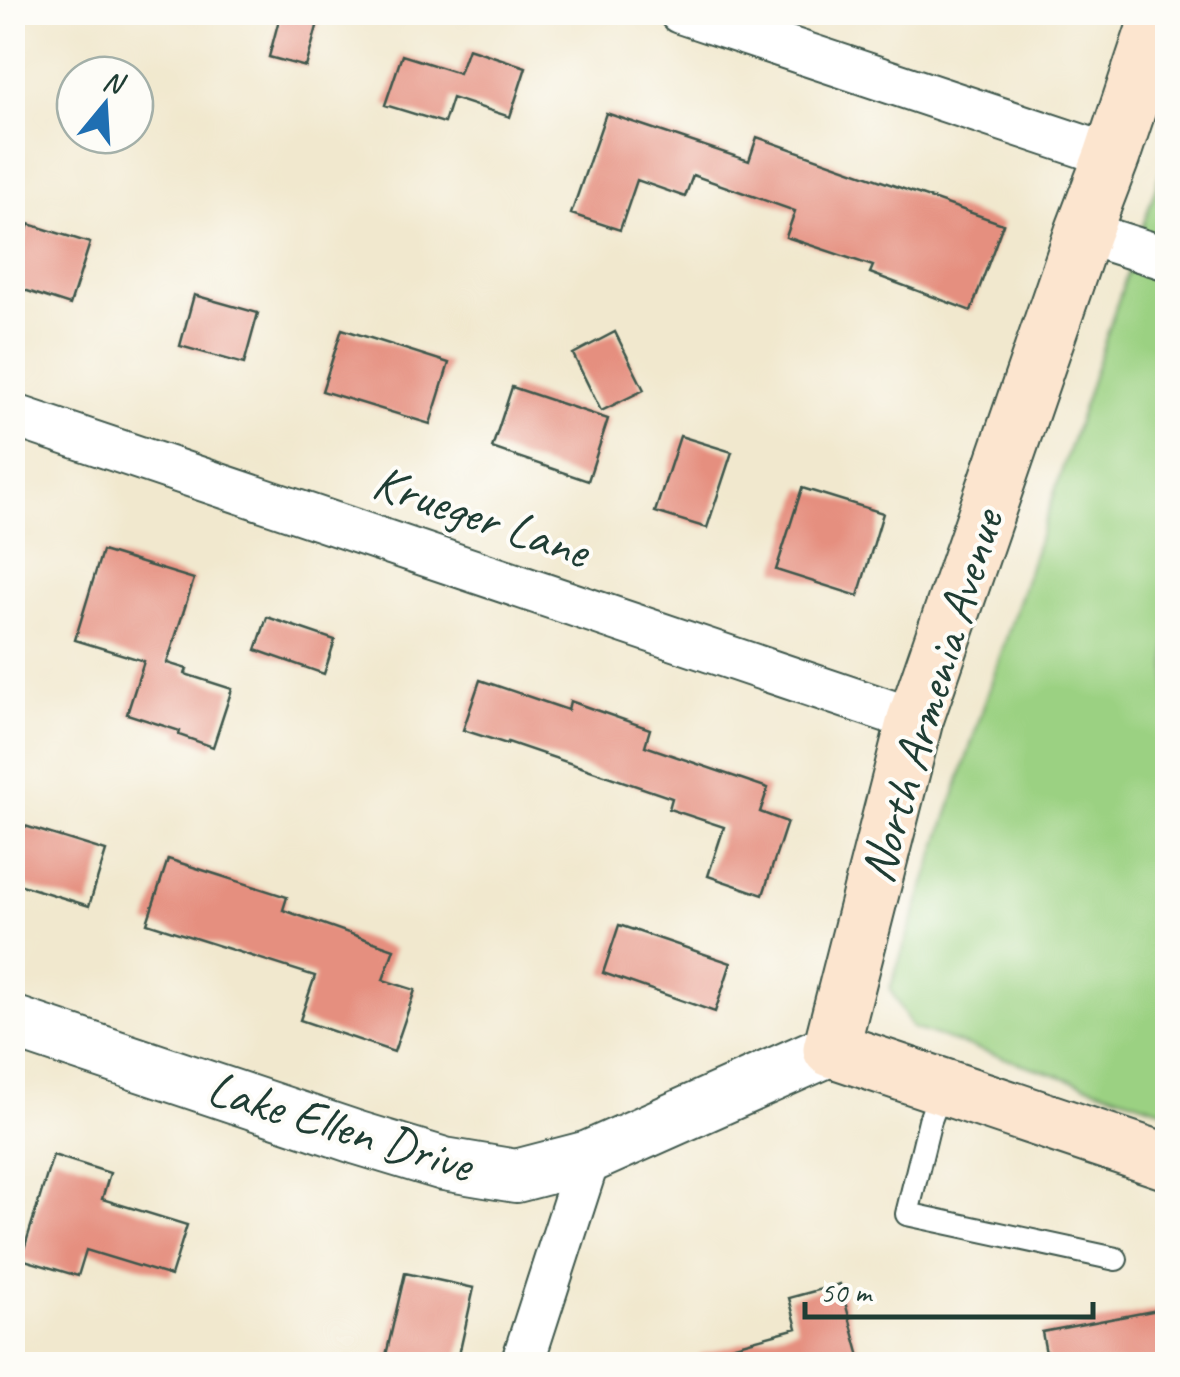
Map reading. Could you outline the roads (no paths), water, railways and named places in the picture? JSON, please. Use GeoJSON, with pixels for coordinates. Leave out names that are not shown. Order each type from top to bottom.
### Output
{"type":"FeatureCollection","features":[{"type":"Feature","properties":{"kind":"main road","name":"North Armenia Avenue"},"geometry":{"type":"LineString","coordinates":[[832,1049],[915,720],[1160,12]]}},
{"type":"Feature","properties":{"kind":"main road"},"geometry":{"type":"LineString","coordinates":[[832,1049],[1168,1162]]}},
{"type":"Feature","properties":{"kind":"street"},"geometry":{"type":"LineString","coordinates":[[680,12],[1112,156]]}},
{"type":"Feature","properties":{"kind":"street"},"geometry":{"type":"LineString","coordinates":[[1083,232],[1168,259]]}},
{"type":"Feature","properties":{"kind":"street","name":"Krueger Lane"},"geometry":{"type":"LineString","coordinates":[[12,415],[915,720]]}},
{"type":"Feature","properties":{"kind":"street","name":"Lake Ellen Drive"},"geometry":{"type":"LineString","coordinates":[[12,1022],[358,1138],[444,1164],[516,1176],[589,1157],[832,1049]]}},
{"type":"Feature","properties":{"kind":"street"},"geometry":{"type":"LineString","coordinates":[[522,1364],[589,1157]]}},
{"type":"Feature","properties":{"kind":"lane"},"geometry":{"type":"LineString","coordinates":[[943,1086],[930,1120],[907,1214],[1116,1259]]}}]}
